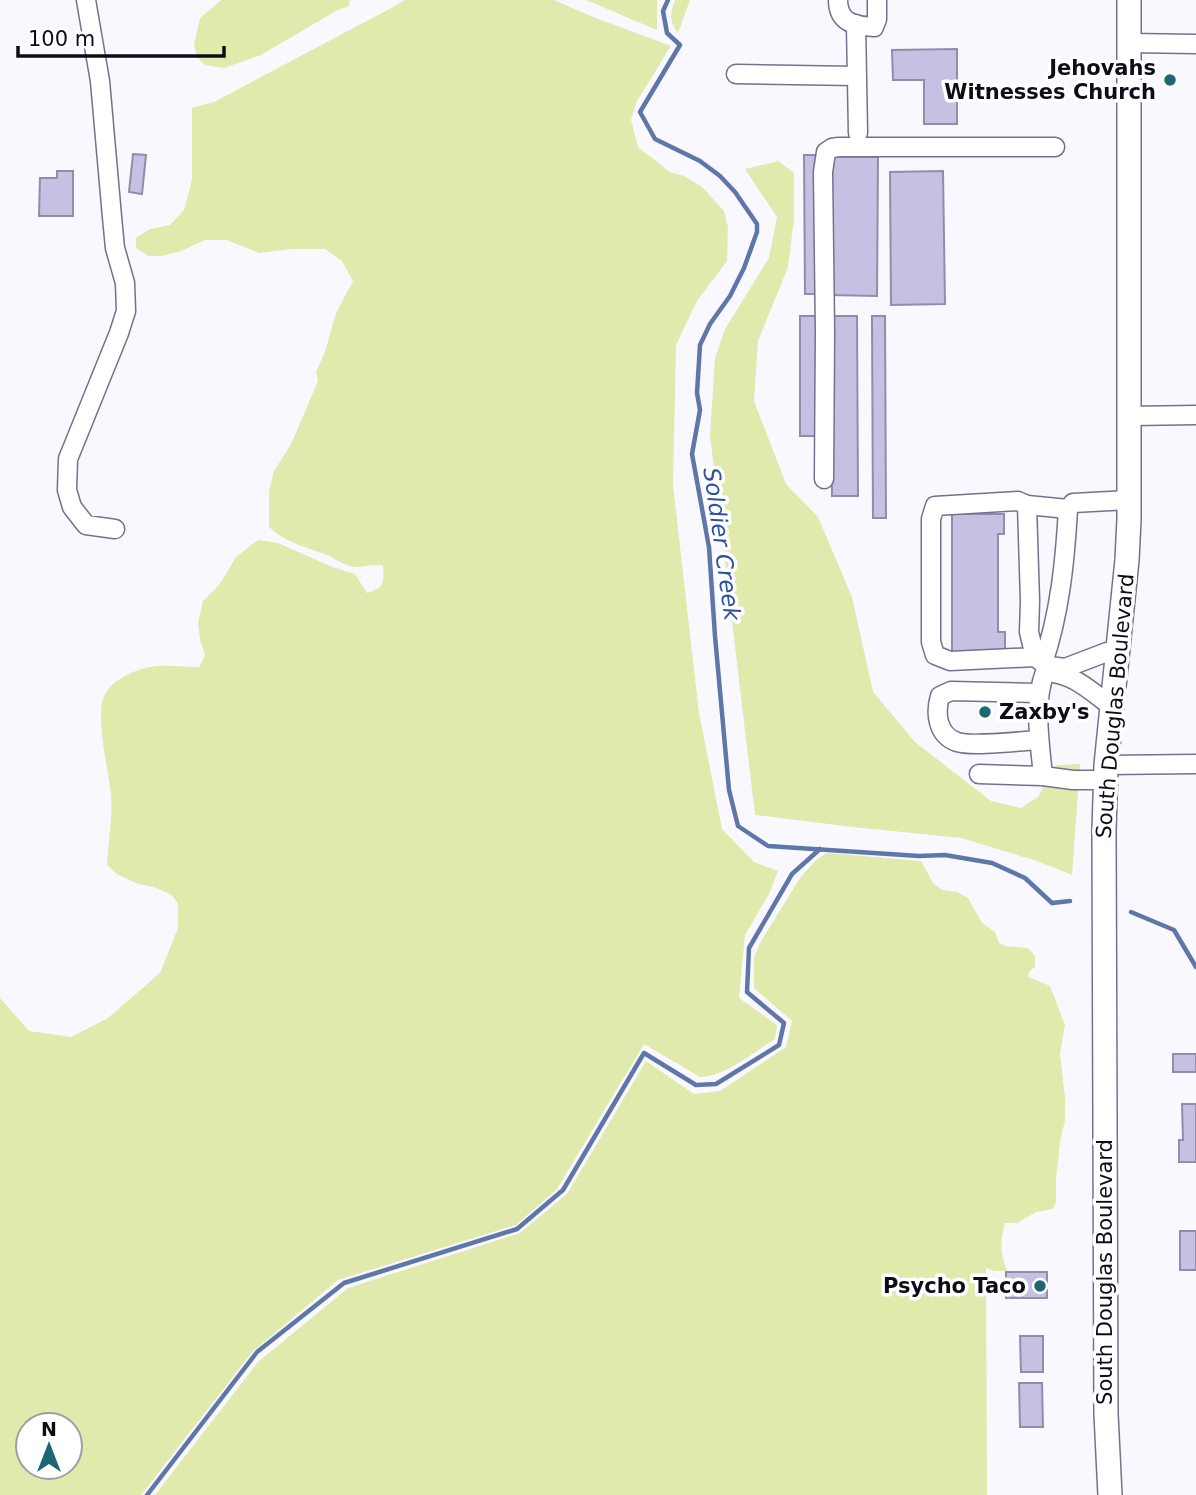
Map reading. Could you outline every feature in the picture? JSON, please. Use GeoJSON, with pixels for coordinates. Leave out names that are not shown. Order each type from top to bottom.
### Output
{"type":"FeatureCollection","features":[{"type":"Feature","properties":{"kind":"main road","name":"South Douglas Boulevard"},"geometry":{"type":"LineString","coordinates":[[1110,1495],[1106,1435],[1105,1327],[1104,831],[1106,773],[1127,560],[1129,500],[1129,0]]}},
{"type":"Feature","properties":{"kind":"street"},"geometry":{"type":"LineString","coordinates":[[86,0],[100,81],[115,248],[125,284],[126,311],[68,459],[66,490],[72,508],[86,525],[115,529]]}},
{"type":"Feature","properties":{"kind":"street"},"geometry":{"type":"LineString","coordinates":[[838,0],[838,10],[847,22],[874,27],[877,0]]}},
{"type":"Feature","properties":{"kind":"street"},"geometry":{"type":"LineString","coordinates":[[856,24],[858,133]]}},
{"type":"Feature","properties":{"kind":"street"},"geometry":{"type":"LineString","coordinates":[[1129,43],[1196,44]]}},
{"type":"Feature","properties":{"kind":"street"},"geometry":{"type":"LineString","coordinates":[[736,74],[856,76]]}},
{"type":"Feature","properties":{"kind":"street"},"geometry":{"type":"LineString","coordinates":[[824,479],[823,172],[826,152],[839,147],[1055,147]]}},
{"type":"Feature","properties":{"kind":"street"},"geometry":{"type":"LineString","coordinates":[[1130,416],[1196,415]]}},
{"type":"Feature","properties":{"kind":"street"},"geometry":{"type":"LineString","coordinates":[[1043,776],[1039,740],[1039,693],[1050,665],[1052,635],[1062,580],[1068,509],[1073,503],[1129,500]]}},
{"type":"Feature","properties":{"kind":"street"},"geometry":{"type":"LineString","coordinates":[[1068,509],[1027,505],[1017,501],[936,506],[931,519],[931,642],[935,655],[950,661],[1050,665],[1117,650]]}},
{"type":"Feature","properties":{"kind":"street"},"geometry":{"type":"LineString","coordinates":[[1027,505],[1029,632],[1050,665],[1075,679],[1112,707]]}},
{"type":"Feature","properties":{"kind":"street"},"geometry":{"type":"LineString","coordinates":[[1039,693],[951,691],[940,696],[937,705],[941,729],[957,743],[1039,740]]}},
{"type":"Feature","properties":{"kind":"street"},"geometry":{"type":"LineString","coordinates":[[979,774],[1073,780],[1106,773],[1196,764]]}},
{"type":"Feature","properties":{"kind":"green space"},"geometry":{"type":"Polygon","coordinates":[[[221,0],[350,0],[349,6],[261,55],[224,68],[205,65],[197,57],[194,44],[200,18],[221,0]]]}},
{"type":"Feature","properties":{"kind":"green space"},"geometry":{"type":"Polygon","coordinates":[[[405,0],[554,0],[671,46],[637,101],[631,120],[638,147],[670,172],[684,176],[702,187],[724,211],[728,227],[727,261],[697,301],[676,345],[673,485],[699,713],[722,829],[754,862],[778,871],[769,894],[745,935],[739,998],[777,1025],[775,1039],[729,1068],[700,1077],[644,1044],[557,1189],[516,1225],[338,1280],[253,1351],[141,1495],[0,1495],[0,998],[29,1031],[71,1037],[108,1018],[160,973],[178,928],[178,904],[172,895],[138,884],[117,874],[107,865],[111,803],[101,715],[105,694],[119,680],[144,668],[199,667],[205,655],[198,623],[203,601],[220,584],[236,557],[258,540],[278,543],[355,574],[367,593],[380,587],[384,576],[383,566],[349,566],[290,541],[269,527],[269,491],[274,471],[290,446],[318,381],[316,372],[325,352],[336,313],[353,281],[342,261],[325,249],[259,253],[227,240],[205,240],[162,256],[149,256],[136,248],[136,238],[150,229],[170,225],[184,210],[192,180],[192,108],[214,102],[405,0]]]}},
{"type":"Feature","properties":{"kind":"green space"},"geometry":{"type":"Polygon","coordinates":[[[586,0],[657,0],[657,30],[586,0]]]}},
{"type":"Feature","properties":{"kind":"green space"},"geometry":{"type":"Polygon","coordinates":[[[675,0],[690,0],[678,33],[671,17],[675,0]]]}},
{"type":"Feature","properties":{"kind":"green space"},"geometry":{"type":"Polygon","coordinates":[[[778,161],[794,173],[794,219],[788,267],[758,341],[754,401],[786,484],[818,517],[852,597],[873,692],[915,742],[991,801],[1021,808],[1038,797],[1056,765],[1080,764],[1072,875],[1037,861],[961,838],[755,815],[710,435],[715,358],[725,329],[769,258],[777,217],[745,169],[778,161]]]}},
{"type":"Feature","properties":{"kind":"green space"},"geometry":{"type":"Polygon","coordinates":[[[827,853],[921,861],[933,883],[942,890],[957,892],[968,898],[982,923],[995,932],[999,943],[1028,948],[1035,956],[1035,967],[1028,977],[1050,986],[1065,1025],[1060,1054],[1065,1120],[1060,1142],[1056,1202],[1053,1209],[1036,1212],[1017,1223],[1005,1223],[1001,1247],[1007,1271],[986,1268],[987,1495],[155,1495],[258,1362],[348,1288],[520,1233],[567,1194],[646,1061],[694,1094],[720,1091],[786,1047],[792,1021],[754,988],[754,957],[800,878],[817,859],[827,853]]]}},
{"type":"Feature","properties":{"kind":"building"},"geometry":{"type":"Polygon","coordinates":[[[957,49],[957,124],[924,124],[924,80],[893,80],[892,50],[957,49]]]}},
{"type":"Feature","properties":{"kind":"building"},"geometry":{"type":"Polygon","coordinates":[[[133,154],[146,155],[142,194],[129,192],[133,154]]]}},
{"type":"Feature","properties":{"kind":"building"},"geometry":{"type":"Polygon","coordinates":[[[804,155],[817,155],[818,294],[805,294],[804,155]]]}},
{"type":"Feature","properties":{"kind":"building"},"geometry":{"type":"Polygon","coordinates":[[[831,157],[878,157],[877,296],[830,295],[831,157]]]}},
{"type":"Feature","properties":{"kind":"building"},"geometry":{"type":"Polygon","coordinates":[[[57,171],[73,171],[73,216],[39,216],[40,178],[57,178],[57,171]]]}},
{"type":"Feature","properties":{"kind":"building"},"geometry":{"type":"Polygon","coordinates":[[[943,171],[945,304],[891,305],[890,172],[943,171]]]}},
{"type":"Feature","properties":{"kind":"building"},"geometry":{"type":"Polygon","coordinates":[[[800,316],[819,316],[820,436],[800,436],[800,316]]]}},
{"type":"Feature","properties":{"kind":"building"},"geometry":{"type":"Polygon","coordinates":[[[831,316],[857,316],[858,496],[832,496],[831,316]]]}},
{"type":"Feature","properties":{"kind":"building"},"geometry":{"type":"Polygon","coordinates":[[[872,316],[885,316],[886,518],[873,518],[872,316]]]}},
{"type":"Feature","properties":{"kind":"building"},"geometry":{"type":"Polygon","coordinates":[[[952,514],[1004,514],[1004,534],[998,534],[998,632],[1005,632],[1005,653],[952,653],[952,514]]]}},
{"type":"Feature","properties":{"kind":"building"},"geometry":{"type":"Polygon","coordinates":[[[1173,1054],[1196,1054],[1196,1072],[1173,1072],[1173,1054]]]}},
{"type":"Feature","properties":{"kind":"building"},"geometry":{"type":"Polygon","coordinates":[[[1182,1104],[1196,1104],[1196,1162],[1179,1162],[1179,1140],[1183,1140],[1182,1104]]]}},
{"type":"Feature","properties":{"kind":"building"},"geometry":{"type":"Polygon","coordinates":[[[1180,1231],[1196,1231],[1196,1270],[1180,1270],[1180,1231]]]}},
{"type":"Feature","properties":{"kind":"building"},"geometry":{"type":"Polygon","coordinates":[[[1006,1272],[1047,1272],[1047,1298],[1006,1298],[1006,1272]]]}},
{"type":"Feature","properties":{"kind":"building"},"geometry":{"type":"Polygon","coordinates":[[[1020,1336],[1043,1336],[1043,1372],[1021,1372],[1020,1336]]]}},
{"type":"Feature","properties":{"kind":"building"},"geometry":{"type":"Polygon","coordinates":[[[1019,1383],[1042,1383],[1043,1427],[1020,1427],[1019,1383]]]}},
{"type":"Feature","properties":{"kind":"waterway","name":"Soldier Creek"},"geometry":{"type":"LineString","coordinates":[[668,0],[663,11],[667,33],[680,45],[640,112],[655,139],[700,161],[720,176],[735,192],[757,224],[757,232],[744,268],[700,345],[697,393],[700,410],[692,454],[709,547],[729,790],[738,826],[768,846],[919,856],[945,855],[992,863],[1025,878],[1052,903],[1070,901]]}},
{"type":"Feature","properties":{"kind":"waterway"},"geometry":{"type":"LineString","coordinates":[[147,1495],[257,1352],[344,1283],[517,1229],[563,1190],[644,1053],[696,1085],[716,1084],[779,1045],[784,1023],[747,992],[749,948],[792,874],[820,849]]}},
{"type":"Feature","properties":{"kind":"waterway","name":"Soldier Creek"},"geometry":{"type":"LineString","coordinates":[[1131,912],[1174,930],[1196,967]]}},
{"type":"Feature","properties":{"kind":"place","name":"Jehovahs Witnesses Church"},"geometry":{"type":"Point","coordinates":[1170,80]}},
{"type":"Feature","properties":{"kind":"place","name":"Zaxby's"},"geometry":{"type":"Point","coordinates":[985,712]}},
{"type":"Feature","properties":{"kind":"place","name":"Psycho Taco"},"geometry":{"type":"Point","coordinates":[1040,1286]}}]}
